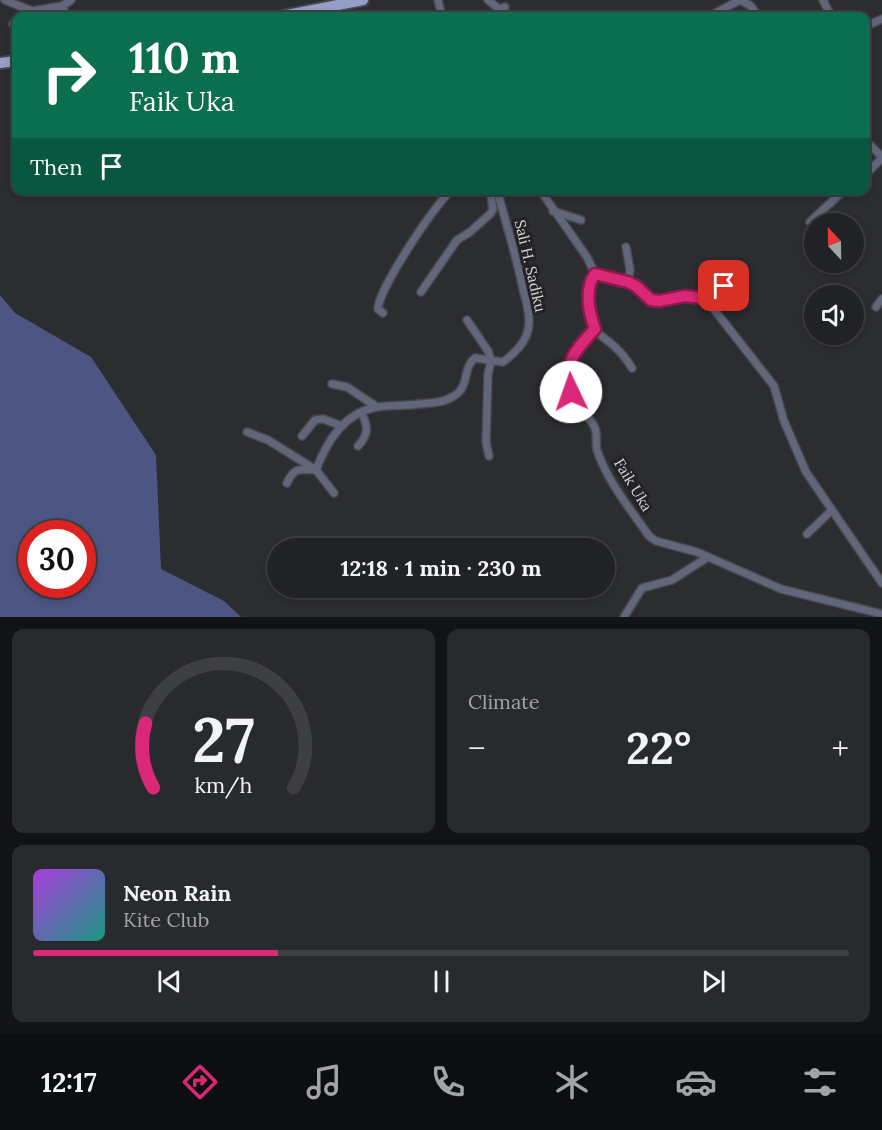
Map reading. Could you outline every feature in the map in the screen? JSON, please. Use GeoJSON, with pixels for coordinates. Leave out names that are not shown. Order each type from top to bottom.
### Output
{"type":"FeatureCollection","features":[{"type":"Feature","properties":{"kind":"main road"},"geometry":{"type":"LineString","coordinates":[[302,12],[363,0]]}},
{"type":"Feature","properties":{"kind":"street"},"geometry":{"type":"LineString","coordinates":[[5,0],[32,11],[62,6],[71,0]]}},
{"type":"Feature","properties":{"kind":"street"},"geometry":{"type":"LineString","coordinates":[[488,0],[499,9],[505,7]]}},
{"type":"Feature","properties":{"kind":"street"},"geometry":{"type":"LineString","coordinates":[[718,12],[740,0],[751,6],[755,12]]}},
{"type":"Feature","properties":{"kind":"street"},"geometry":{"type":"LineString","coordinates":[[62,6],[65,12]]}},
{"type":"Feature","properties":{"kind":"street"},"geometry":{"type":"LineString","coordinates":[[36,12],[40,10]]}},
{"type":"Feature","properties":{"kind":"street"},"geometry":{"type":"LineString","coordinates":[[870,145],[882,158],[870,170]]}},
{"type":"Feature","properties":{"kind":"street"},"geometry":{"type":"LineString","coordinates":[[383,313],[378,309],[378,303],[385,289],[421,228],[448,195]]}},
{"type":"Feature","properties":{"kind":"street","name":"Sali H. Sadiku"},"geometry":{"type":"LineString","coordinates":[[421,292],[457,240],[470,232],[491,213],[493,209],[491,195]]}},
{"type":"Feature","properties":{"kind":"street","name":"Sali H. Sadiku"},"geometry":{"type":"LineString","coordinates":[[316,470],[324,449],[342,426],[362,413],[377,407],[404,406],[450,398],[462,389],[470,362],[475,358],[503,362],[526,337],[529,322],[515,251],[498,195]]}},
{"type":"Feature","properties":{"kind":"street"},"geometry":{"type":"LineString","coordinates":[[543,195],[587,257],[595,274]]}},
{"type":"Feature","properties":{"kind":"street"},"geometry":{"type":"LineString","coordinates":[[820,213],[839,195]]}},
{"type":"Feature","properties":{"kind":"street"},"geometry":{"type":"LineString","coordinates":[[553,211],[581,220]]}},
{"type":"Feature","properties":{"kind":"street"},"geometry":{"type":"LineString","coordinates":[[626,247],[630,270],[628,282]]}},
{"type":"Feature","properties":{"kind":"street"},"geometry":{"type":"LineString","coordinates":[[595,274],[628,282],[651,300],[693,296],[702,298],[774,386],[798,456],[831,511],[882,583]]}},
{"type":"Feature","properties":{"kind":"street"},"geometry":{"type":"LineString","coordinates":[[595,274],[591,279],[589,292],[591,320],[595,329],[618,349],[632,368]]}},
{"type":"Feature","properties":{"kind":"street"},"geometry":{"type":"LineString","coordinates":[[702,298],[724,286]]}},
{"type":"Feature","properties":{"kind":"street"},"geometry":{"type":"LineString","coordinates":[[876,307],[882,299]]}},
{"type":"Feature","properties":{"kind":"street"},"geometry":{"type":"LineString","coordinates":[[467,320],[488,351],[491,361],[488,374],[486,442],[489,456]]}},
{"type":"Feature","properties":{"kind":"street","name":"Faik Uka"},"geometry":{"type":"LineString","coordinates":[[595,329],[574,351],[570,361],[569,382],[576,401],[593,424],[597,437],[597,449],[614,485],[650,536],[656,541],[689,549],[781,589],[882,614]]}},
{"type":"Feature","properties":{"kind":"street"},"geometry":{"type":"LineString","coordinates":[[332,384],[347,387],[377,407]]}},
{"type":"Feature","properties":{"kind":"street"},"geometry":{"type":"LineString","coordinates":[[358,446],[365,438],[368,428],[362,413]]}},
{"type":"Feature","properties":{"kind":"street"},"geometry":{"type":"LineString","coordinates":[[302,436],[315,420],[323,419],[342,426]]}},
{"type":"Feature","properties":{"kind":"street"},"geometry":{"type":"LineString","coordinates":[[248,432],[268,440],[316,470],[334,493]]}},
{"type":"Feature","properties":{"kind":"street"},"geometry":{"type":"LineString","coordinates":[[287,483],[291,473],[301,469],[316,470]]}},
{"type":"Feature","properties":{"kind":"street"},"geometry":{"type":"LineString","coordinates":[[807,534],[831,511]]}},
{"type":"Feature","properties":{"kind":"street"},"geometry":{"type":"LineString","coordinates":[[624,617],[642,588],[672,579],[708,557]]}},
{"type":"Feature","properties":{"kind":"shaded area"},"geometry":{"type":"Polygon","coordinates":[[[0,295],[15,313],[91,357],[156,455],[161,569],[224,601],[241,617],[0,617],[0,295]]]}},
{"type":"Feature","properties":{"kind":"route"},"geometry":{"type":"LineString","coordinates":[[571,392],[568,371],[570,361],[574,351],[595,329],[591,320],[589,292],[591,279],[595,274],[628,282],[651,300],[659,301],[685,296],[702,298],[724,286]]}}]}
